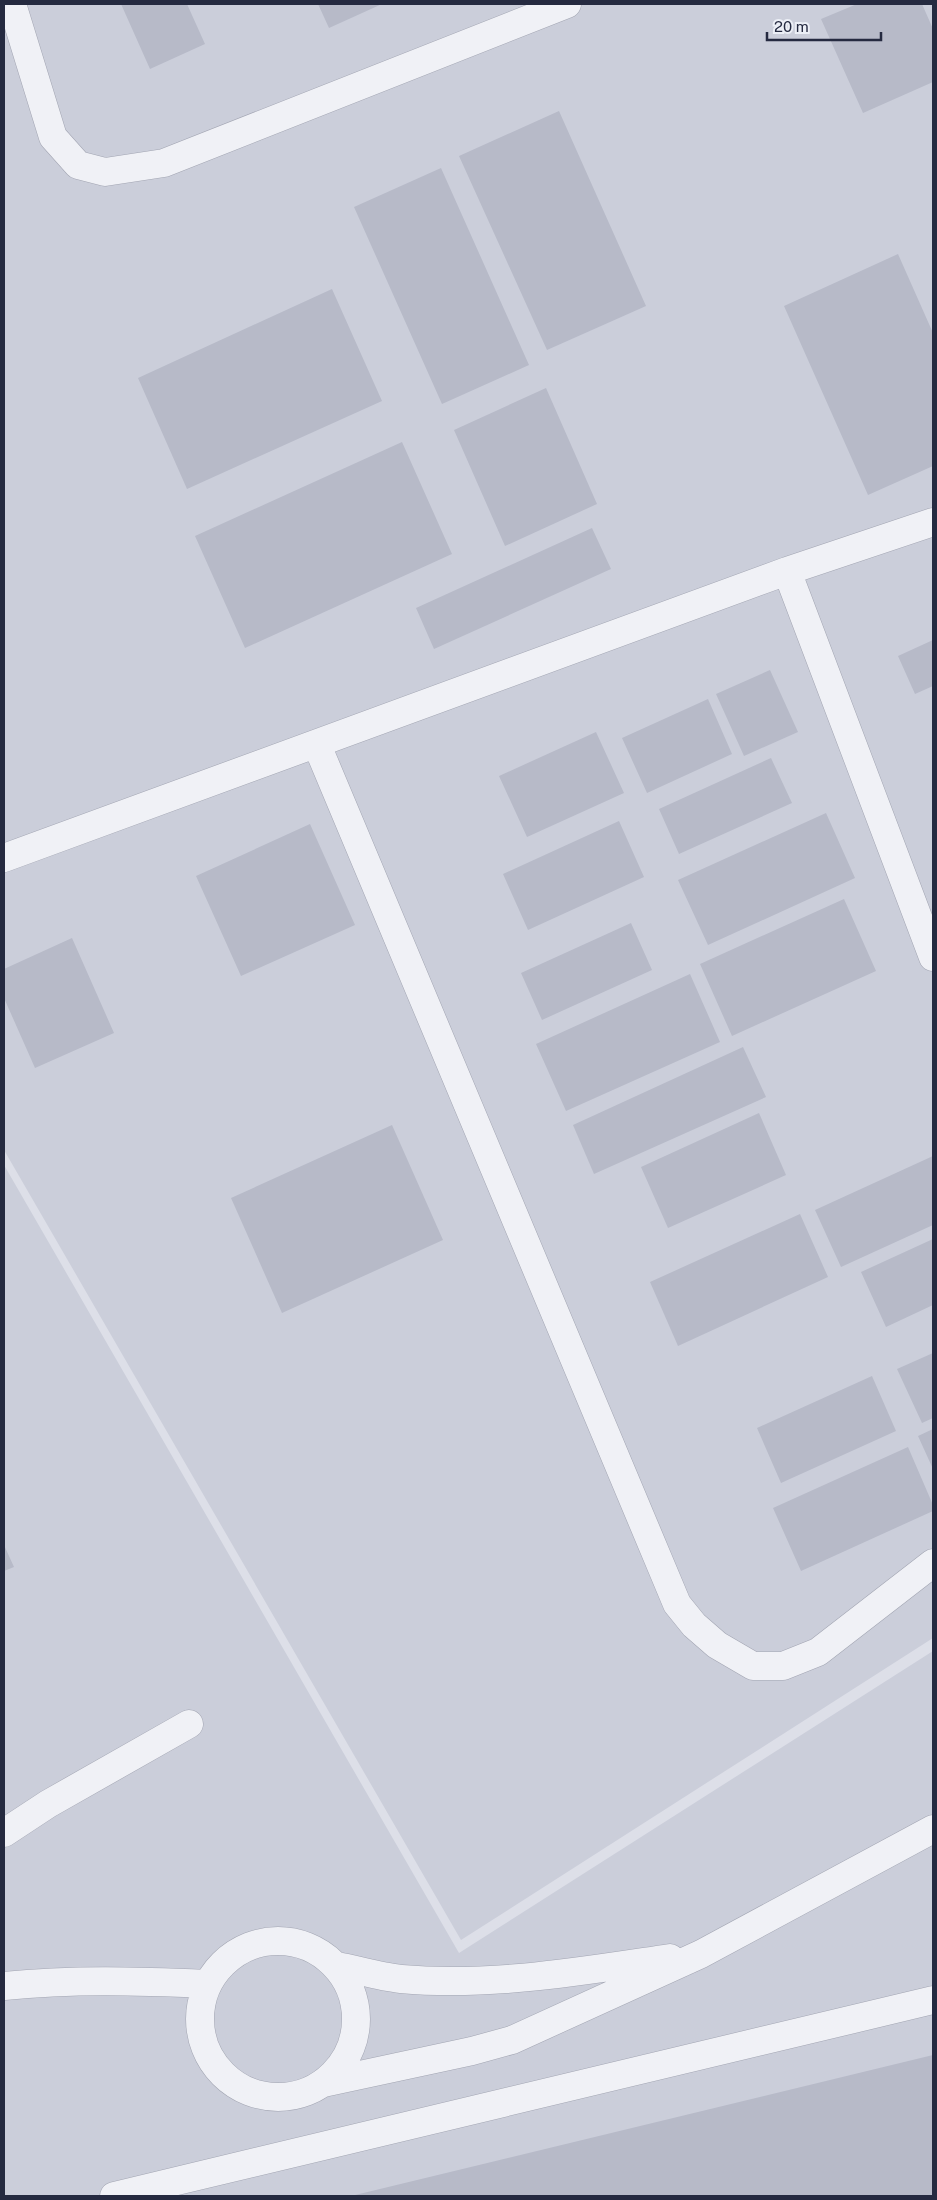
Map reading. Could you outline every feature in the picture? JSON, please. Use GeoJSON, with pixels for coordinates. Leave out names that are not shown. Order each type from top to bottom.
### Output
{"type":"FeatureCollection","features":[{"type":"Feature","properties":{"kind":"lane"},"geometry":{"type":"LineString","coordinates":[[12,4],[53,137],[78,165],[105,172],[164,163],[567,4]]}},
{"type":"Feature","properties":{"kind":"lane"},"geometry":{"type":"LineString","coordinates":[[4,858],[318,745],[788,571],[933,522]]}},
{"type":"Feature","properties":{"kind":"lane"},"geometry":{"type":"LineString","coordinates":[[788,571],[933,957]]}},
{"type":"Feature","properties":{"kind":"lane"},"geometry":{"type":"LineString","coordinates":[[318,745],[677,1604],[694,1625],[717,1645],[753,1666],[783,1666],[818,1652],[933,1563]]}},
{"type":"Feature","properties":{"kind":"lane"},"geometry":{"type":"LineString","coordinates":[[4,1834],[48,1804],[189,1724]]}},
{"type":"Feature","properties":{"kind":"lane"},"geometry":{"type":"LineString","coordinates":[[323,2083],[342,2064],[353,2040],[356,2014],[351,1989],[337,1966],[317,1950],[293,1941],[268,1940],[243,1948],[222,1963],[207,1984],[200,2009],[201,2035],[210,2059],[227,2079],[248,2092],[274,2097],[300,2094],[323,2083],[472,2051],[512,2040],[701,1954],[933,1829]]}},
{"type":"Feature","properties":{"kind":"lane"},"geometry":{"type":"LineString","coordinates":[[337,1966],[399,1979],[443,1981],[490,1980],[547,1976],[701,1954]]}},
{"type":"Feature","properties":{"kind":"lane"},"geometry":{"type":"LineString","coordinates":[[4,1986],[41,1982],[119,1980],[207,1984]]}},
{"type":"Feature","properties":{"kind":"lane"},"geometry":{"type":"LineString","coordinates":[[114,2196],[933,2000]]}},
{"type":"Feature","properties":{"kind":"shaded area"},"geometry":{"type":"Polygon","coordinates":[[[4,4],[933,4],[933,1638],[461,1940],[4,1150],[4,4]]]}},
{"type":"Feature","properties":{"kind":"shaded area"},"geometry":{"type":"Polygon","coordinates":[[[4,1165],[459,1953],[933,1651],[933,2196],[4,2196],[4,1165]]]}},
{"type":"Feature","properties":{"kind":"building"},"geometry":{"type":"Polygon","coordinates":[[[121,4],[187,4],[205,44],[150,69],[121,4]]]}},
{"type":"Feature","properties":{"kind":"building"},"geometry":{"type":"Polygon","coordinates":[[[318,4],[382,4],[329,28],[318,4]]]}},
{"type":"Feature","properties":{"kind":"building"},"geometry":{"type":"Polygon","coordinates":[[[857,4],[922,4],[933,29],[933,82],[863,113],[821,19],[857,4]]]}},
{"type":"Feature","properties":{"kind":"building"},"geometry":{"type":"Polygon","coordinates":[[[559,111],[646,306],[547,350],[459,156],[559,111]]]}},
{"type":"Feature","properties":{"kind":"building"},"geometry":{"type":"Polygon","coordinates":[[[441,168],[529,365],[442,404],[354,207],[441,168]]]}},
{"type":"Feature","properties":{"kind":"building"},"geometry":{"type":"Polygon","coordinates":[[[898,254],[933,333],[933,466],[868,495],[784,306],[898,254]]]}},
{"type":"Feature","properties":{"kind":"building"},"geometry":{"type":"Polygon","coordinates":[[[332,289],[382,401],[187,489],[138,378],[332,289]]]}},
{"type":"Feature","properties":{"kind":"building"},"geometry":{"type":"Polygon","coordinates":[[[546,388],[597,504],[505,546],[454,430],[546,388]]]}},
{"type":"Feature","properties":{"kind":"building"},"geometry":{"type":"Polygon","coordinates":[[[402,442],[452,554],[245,648],[195,536],[402,442]]]}},
{"type":"Feature","properties":{"kind":"building"},"geometry":{"type":"Polygon","coordinates":[[[592,528],[611,569],[434,649],[416,608],[592,528]]]}},
{"type":"Feature","properties":{"kind":"building"},"geometry":{"type":"Polygon","coordinates":[[[933,640],[933,686],[915,694],[898,656],[933,640]]]}},
{"type":"Feature","properties":{"kind":"building"},"geometry":{"type":"Polygon","coordinates":[[[770,670],[798,732],[744,756],[716,694],[770,670]]]}},
{"type":"Feature","properties":{"kind":"building"},"geometry":{"type":"Polygon","coordinates":[[[708,699],[732,754],[647,793],[622,738],[708,699]]]}},
{"type":"Feature","properties":{"kind":"building"},"geometry":{"type":"Polygon","coordinates":[[[596,732],[624,793],[527,837],[499,776],[596,732]]]}},
{"type":"Feature","properties":{"kind":"building"},"geometry":{"type":"Polygon","coordinates":[[[771,758],[792,803],[679,854],[659,809],[771,758]]]}},
{"type":"Feature","properties":{"kind":"building"},"geometry":{"type":"Polygon","coordinates":[[[826,813],[855,878],[708,945],[678,880],[826,813]]]}},
{"type":"Feature","properties":{"kind":"building"},"geometry":{"type":"Polygon","coordinates":[[[619,821],[644,877],[528,930],[503,874],[619,821]]]}},
{"type":"Feature","properties":{"kind":"building"},"geometry":{"type":"Polygon","coordinates":[[[310,824],[355,925],[241,976],[196,876],[310,824]]]}},
{"type":"Feature","properties":{"kind":"building"},"geometry":{"type":"Polygon","coordinates":[[[844,899],[876,971],[732,1036],[700,964],[844,899]]]}},
{"type":"Feature","properties":{"kind":"building"},"geometry":{"type":"Polygon","coordinates":[[[631,923],[652,970],[542,1020],[521,973],[631,923]]]}},
{"type":"Feature","properties":{"kind":"building"},"geometry":{"type":"Polygon","coordinates":[[[72,938],[114,1033],[35,1068],[4,998],[4,969],[72,938]]]}},
{"type":"Feature","properties":{"kind":"building"},"geometry":{"type":"Polygon","coordinates":[[[690,974],[720,1042],[566,1111],[536,1044],[690,974]]]}},
{"type":"Feature","properties":{"kind":"building"},"geometry":{"type":"Polygon","coordinates":[[[743,1047],[766,1097],[594,1174],[573,1125],[743,1047]]]}},
{"type":"Feature","properties":{"kind":"building"},"geometry":{"type":"Polygon","coordinates":[[[759,1113],[786,1175],[668,1228],[641,1167],[759,1113]]]}},
{"type":"Feature","properties":{"kind":"building"},"geometry":{"type":"Polygon","coordinates":[[[392,1125],[443,1240],[282,1313],[231,1198],[392,1125]]]}},
{"type":"Feature","properties":{"kind":"building"},"geometry":{"type":"Polygon","coordinates":[[[933,1156],[933,1225],[841,1267],[815,1210],[933,1156]]]}},
{"type":"Feature","properties":{"kind":"building"},"geometry":{"type":"Polygon","coordinates":[[[800,1214],[828,1277],[678,1346],[650,1282],[800,1214]]]}},
{"type":"Feature","properties":{"kind":"building"},"geometry":{"type":"Polygon","coordinates":[[[933,1239],[933,1305],[886,1327],[861,1272],[933,1239]]]}},
{"type":"Feature","properties":{"kind":"building"},"geometry":{"type":"Polygon","coordinates":[[[933,1353],[933,1418],[922,1423],[897,1369],[933,1353]]]}},
{"type":"Feature","properties":{"kind":"building"},"geometry":{"type":"Polygon","coordinates":[[[872,1376],[896,1431],[781,1483],[757,1428],[872,1376]]]}},
{"type":"Feature","properties":{"kind":"building"},"geometry":{"type":"Polygon","coordinates":[[[933,1429],[933,1469],[918,1436],[933,1429]]]}},
{"type":"Feature","properties":{"kind":"building"},"geometry":{"type":"Polygon","coordinates":[[[908,1447],[933,1505],[933,1511],[801,1571],[773,1508],[908,1447]]]}},
{"type":"Feature","properties":{"kind":"building"},"geometry":{"type":"Polygon","coordinates":[[[4,1545],[14,1567],[4,1571],[4,1545]]]}},
{"type":"Feature","properties":{"kind":"building"},"geometry":{"type":"Polygon","coordinates":[[[933,2055],[933,2196],[351,2196],[933,2055]]]}}]}
